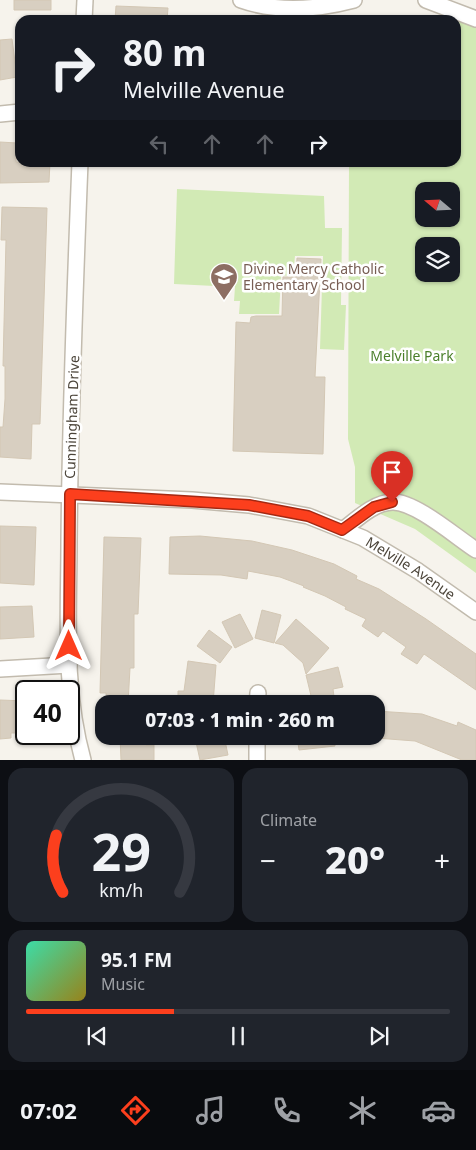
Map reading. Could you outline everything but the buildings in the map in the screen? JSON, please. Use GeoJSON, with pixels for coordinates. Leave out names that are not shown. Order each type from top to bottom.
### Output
{"type":"FeatureCollection","features":[{"type":"Feature","properties":{"kind":"street"},"geometry":{"type":"LineString","coordinates":[[84,15],[85,0]]}},
{"type":"Feature","properties":{"kind":"street"},"geometry":{"type":"LineString","coordinates":[[241,0],[260,7],[306,9],[331,6],[354,0]]}},
{"type":"Feature","properties":{"kind":"street"},"geometry":{"type":"LineString","coordinates":[[426,0],[476,19]]}},
{"type":"Feature","properties":{"kind":"street"},"geometry":{"type":"LineString","coordinates":[[0,114],[15,112]]}},
{"type":"Feature","properties":{"kind":"street","name":"Cunningham Drive"},"geometry":{"type":"LineString","coordinates":[[80,167],[70,494],[68,665],[73,720],[84,760]]}},
{"type":"Feature","properties":{"kind":"street","name":"Melville Avenue"},"geometry":{"type":"LineString","coordinates":[[0,492],[70,494],[249,505],[308,516],[363,538],[418,571],[476,612]]}},
{"type":"Feature","properties":{"kind":"street"},"geometry":{"type":"LineString","coordinates":[[342,530],[374,507],[392,502],[413,507],[476,550]]}},
{"type":"Feature","properties":{"kind":"street"},"geometry":{"type":"LineString","coordinates":[[0,669],[68,665]]}},
{"type":"Feature","properties":{"kind":"street"},"geometry":{"type":"LineString","coordinates":[[257,745],[258,760]]}},
{"type":"Feature","properties":{"kind":"green space","name":"Melville Park"},"geometry":{"type":"Polygon","coordinates":[[[461,20],[476,27],[476,573],[415,529],[355,503],[355,467],[348,439],[349,167],[461,167],[461,20]]]}},
{"type":"Feature","properties":{"kind":"green space"},"geometry":{"type":"Polygon","coordinates":[[[177,189],[324,196],[325,228],[342,228],[341,305],[346,305],[344,350],[320,349],[323,256],[295,256],[293,275],[281,276],[279,314],[239,314],[240,301],[234,301],[235,287],[174,284],[177,189]]]}},
{"type":"Feature","properties":{"kind":"place","name":"Divine Mercy Catholic Elementary School"},"geometry":{"type":"Point","coordinates":[224,301]}},
{"type":"Feature","properties":{"kind":"route"},"geometry":{"type":"LineString","coordinates":[[69,646],[70,494],[249,505],[308,516],[342,530],[374,507],[392,502]]}}]}
